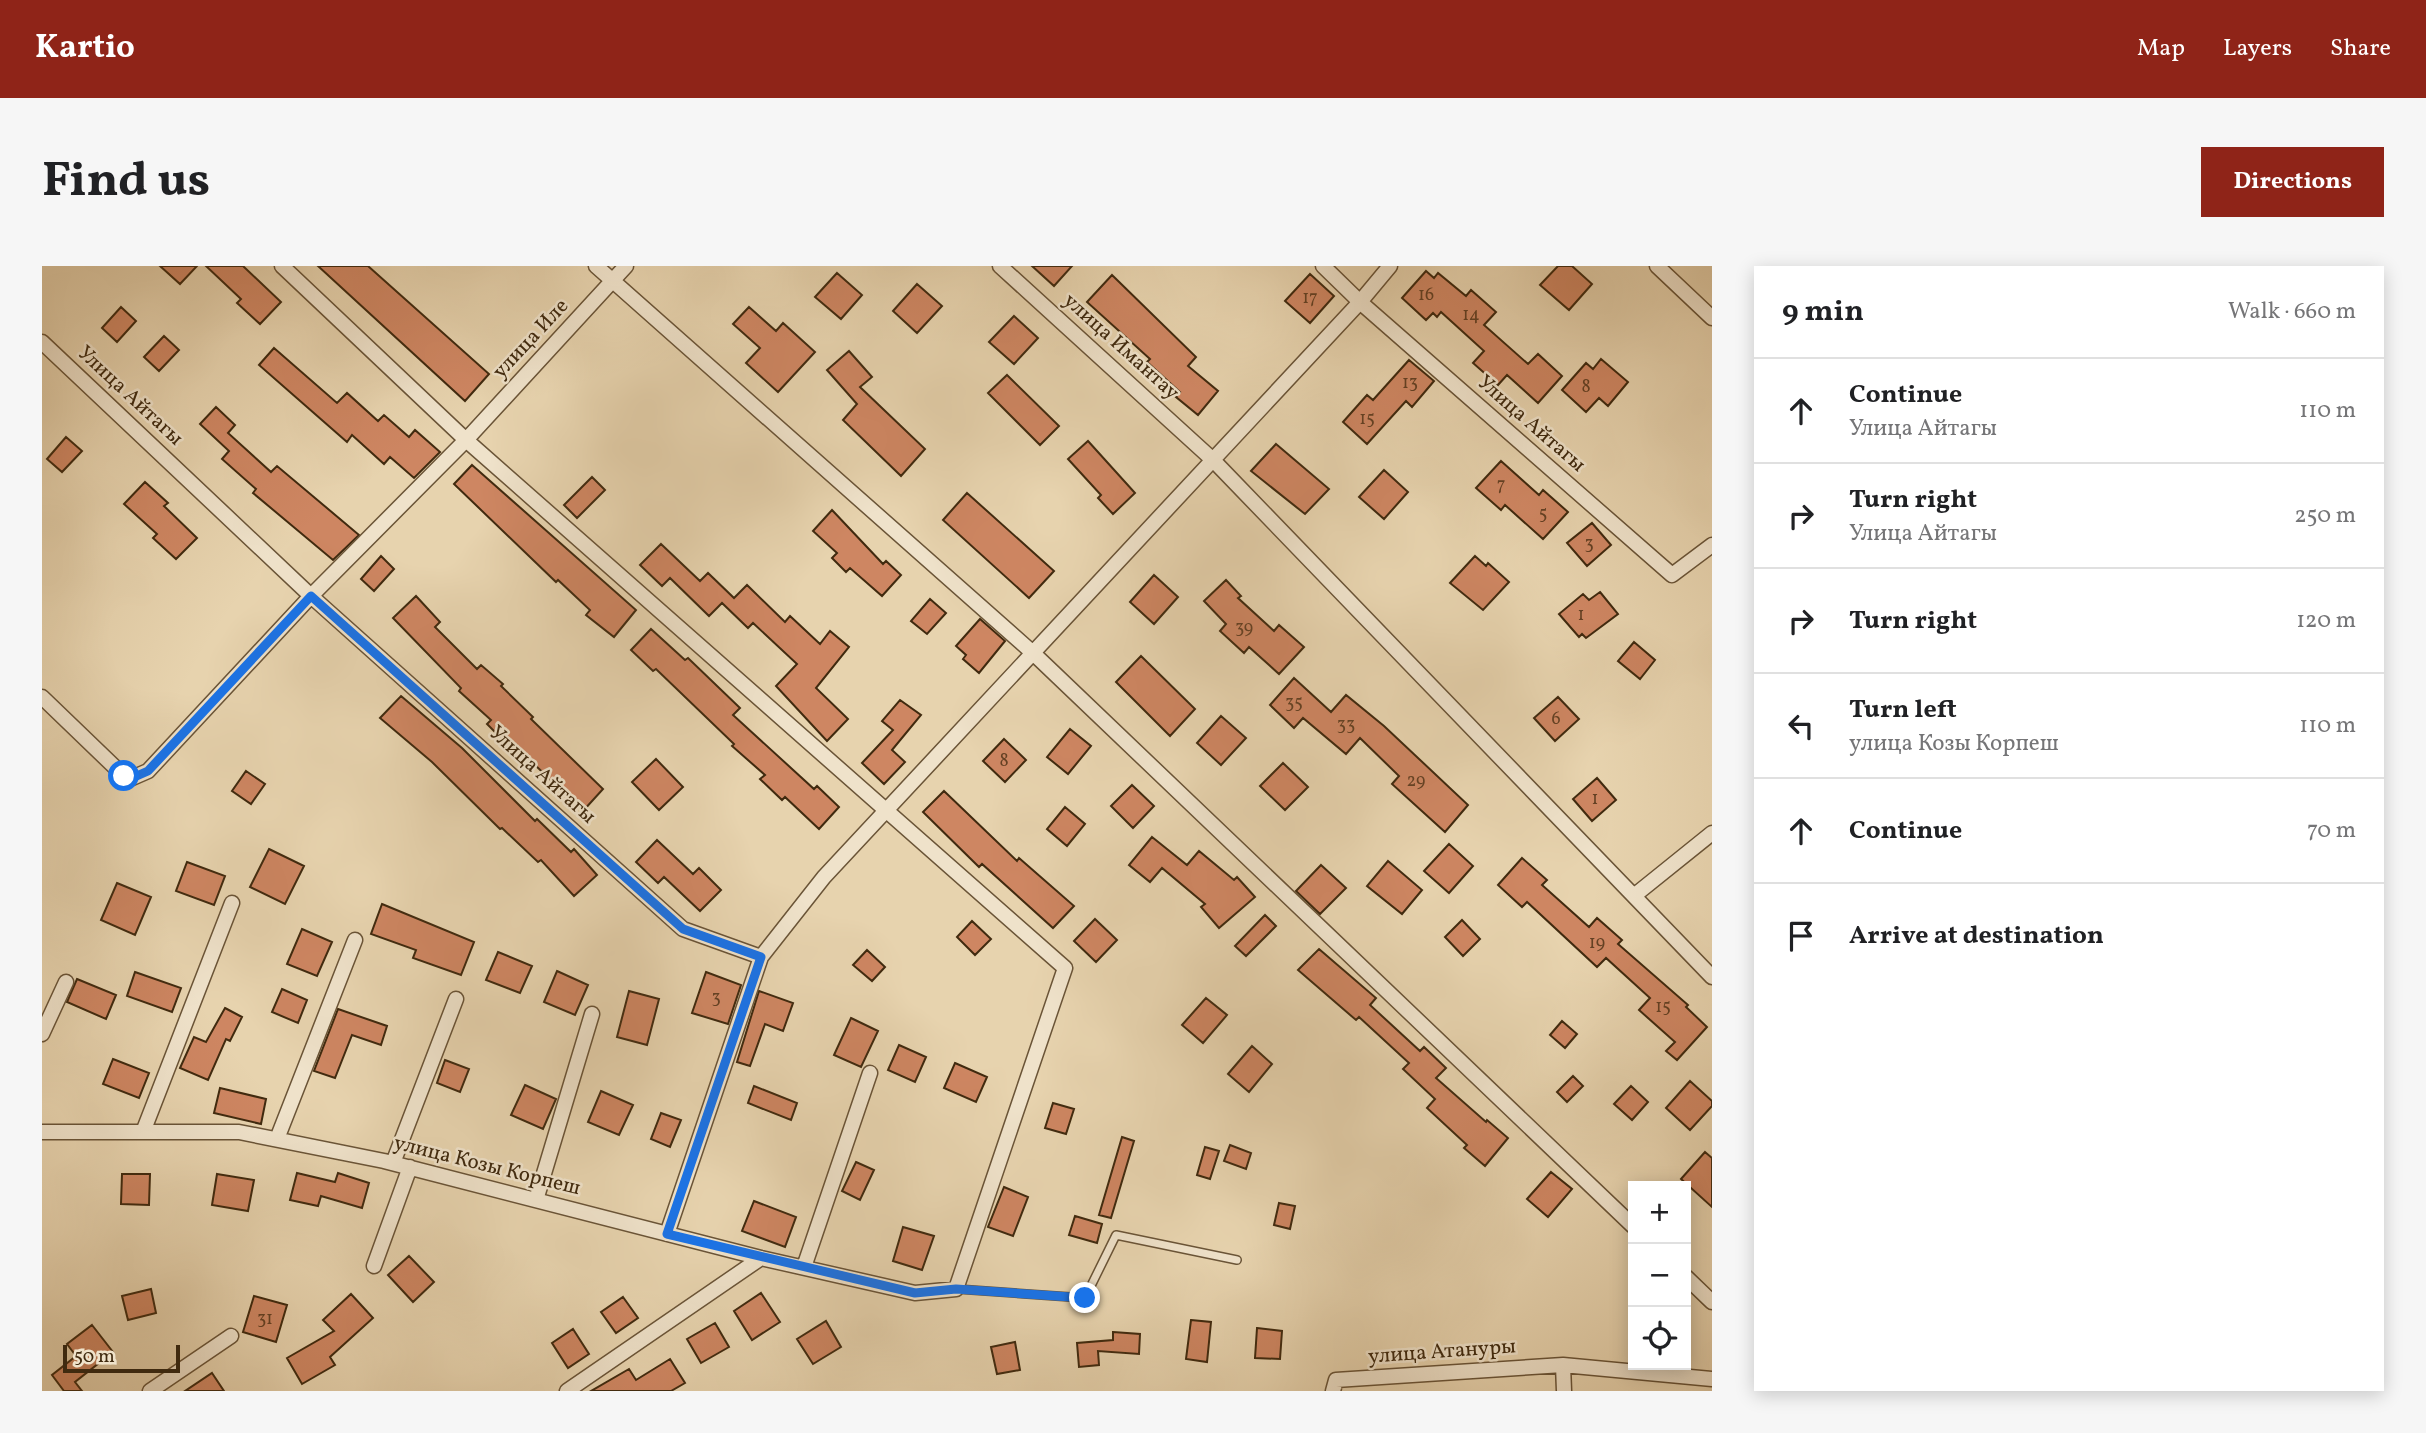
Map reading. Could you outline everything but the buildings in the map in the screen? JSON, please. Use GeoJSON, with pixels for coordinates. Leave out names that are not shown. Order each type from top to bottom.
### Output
{"type":"FeatureCollection","features":[{"type":"Feature","properties":{"kind":"street"},"geometry":{"type":"LineString","coordinates":[[282,266],[466,440],[1065,968],[956,1289]]}},
{"type":"Feature","properties":{"kind":"street"},"geometry":{"type":"LineString","coordinates":[[596,266],[1033,653],[1628,1221]]}},
{"type":"Feature","properties":{"kind":"street","name":"улица Иле"},"geometry":{"type":"LineString","coordinates":[[466,440],[626,266]]}},
{"type":"Feature","properties":{"kind":"street","name":"улица Имантау"},"geometry":{"type":"LineString","coordinates":[[1000,266],[1213,460],[1712,977]]}},
{"type":"Feature","properties":{"kind":"street"},"geometry":{"type":"LineString","coordinates":[[1323,266],[1360,302]]}},
{"type":"Feature","properties":{"kind":"street"},"geometry":{"type":"LineString","coordinates":[[667,1234],[761,957],[824,877],[1360,302],[1390,266]]}},
{"type":"Feature","properties":{"kind":"street"},"geometry":{"type":"LineString","coordinates":[[1657,266],[1712,318]]}},
{"type":"Feature","properties":{"kind":"street","name":"Улица Айтагы"},"geometry":{"type":"LineString","coordinates":[[1360,302],[1672,575],[1712,545]]}},
{"type":"Feature","properties":{"kind":"street","name":"Улица Айтагы"},"geometry":{"type":"LineString","coordinates":[[42,342],[311,596],[683,929],[761,957]]}},
{"type":"Feature","properties":{"kind":"street"},"geometry":{"type":"LineString","coordinates":[[42,697],[124,776],[140,776],[148,771],[311,596],[466,440]]}},
{"type":"Feature","properties":{"kind":"street"},"geometry":{"type":"LineString","coordinates":[[1635,895],[1712,833]]}},
{"type":"Feature","properties":{"kind":"street"},"geometry":{"type":"LineString","coordinates":[[142,1132],[232,902]]}},
{"type":"Feature","properties":{"kind":"street"},"geometry":{"type":"LineString","coordinates":[[277,1139],[355,940]]}},
{"type":"Feature","properties":{"kind":"street"},"geometry":{"type":"LineString","coordinates":[[42,1034],[66,982]]}},
{"type":"Feature","properties":{"kind":"street"},"geometry":{"type":"LineString","coordinates":[[393,1163],[456,999]]}},
{"type":"Feature","properties":{"kind":"street"},"geometry":{"type":"LineString","coordinates":[[536,1200],[592,1014]]}},
{"type":"Feature","properties":{"kind":"street"},"geometry":{"type":"LineString","coordinates":[[804,1267],[870,1073]]}},
{"type":"Feature","properties":{"kind":"street","name":"улица Козы Корпеш"},"geometry":{"type":"LineString","coordinates":[[42,1132],[239,1132],[410,1167],[761,1258],[915,1293],[956,1289]]}},
{"type":"Feature","properties":{"kind":"street"},"geometry":{"type":"LineString","coordinates":[[374,1266],[410,1167]]}},
{"type":"Feature","properties":{"kind":"street"},"geometry":{"type":"LineString","coordinates":[[568,1391],[761,1258]]}},
{"type":"Feature","properties":{"kind":"street"},"geometry":{"type":"LineString","coordinates":[[1691,1282],[1712,1302]]}},
{"type":"Feature","properties":{"kind":"street"},"geometry":{"type":"LineString","coordinates":[[150,1391],[232,1336]]}},
{"type":"Feature","properties":{"kind":"street"},"geometry":{"type":"LineString","coordinates":[[1564,1391],[1563,1365],[1712,1379]]}},
{"type":"Feature","properties":{"kind":"street","name":"улица Атануры"},"geometry":{"type":"LineString","coordinates":[[1333,1391],[1336,1380],[1563,1365]]}},
{"type":"Feature","properties":{"kind":"lane"},"geometry":{"type":"LineString","coordinates":[[956,1289],[1085,1298],[1115,1235],[1237,1259]]}},
{"type":"Feature","properties":{"kind":"route"},"geometry":{"type":"LineString","coordinates":[[124,776],[132,778],[148,771],[311,596],[683,929],[761,957],[667,1234],[915,1293],[956,1289],[1085,1298]]}}]}
